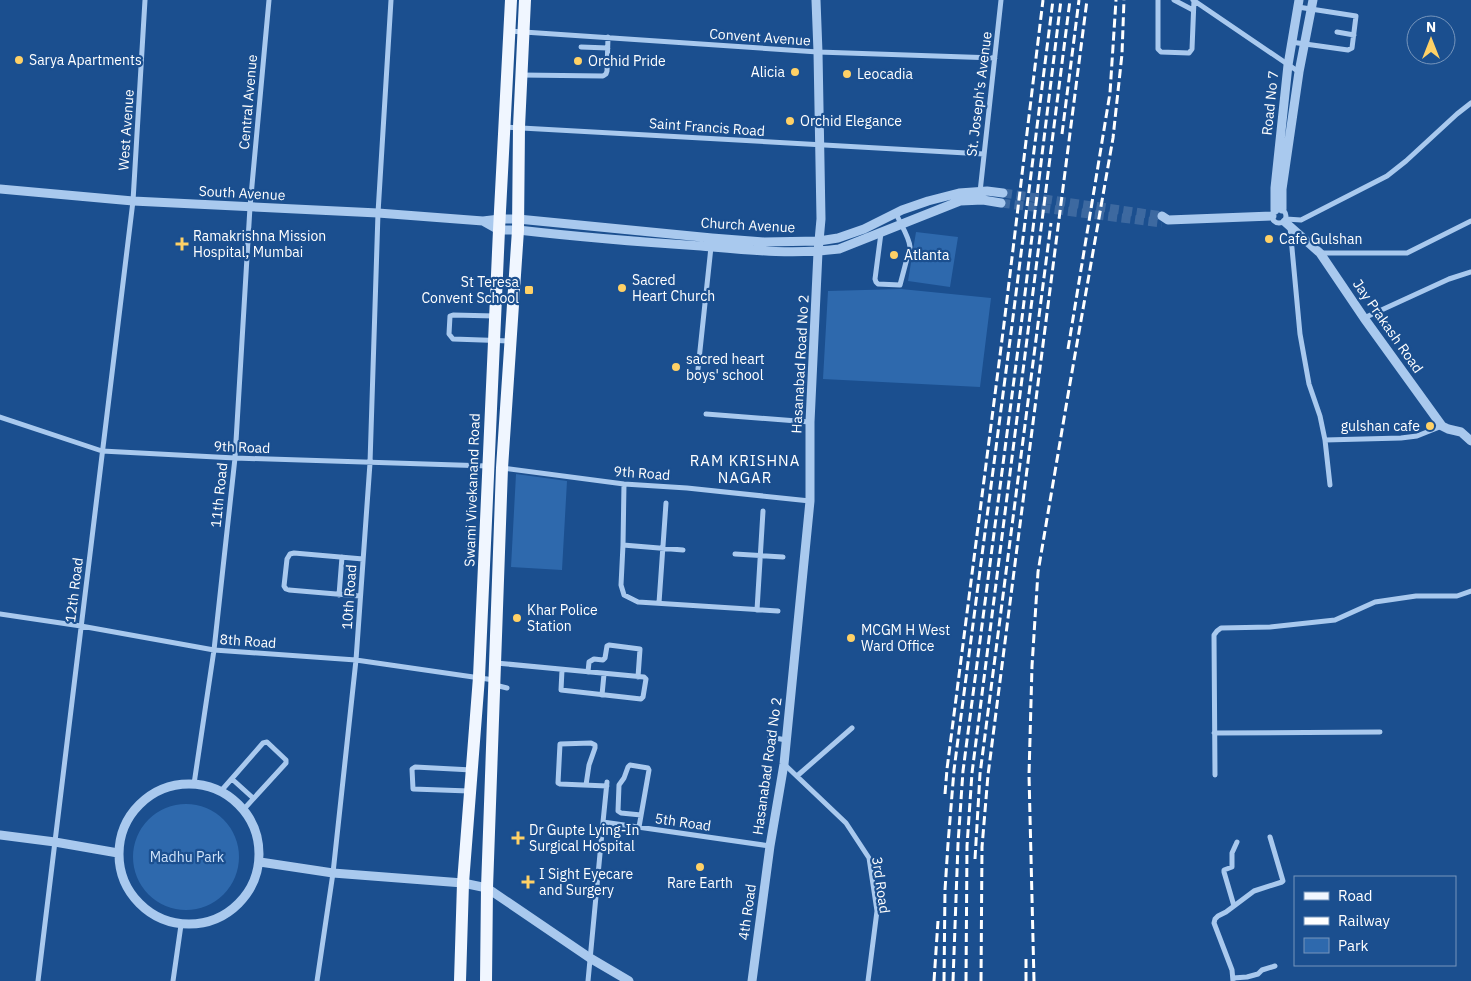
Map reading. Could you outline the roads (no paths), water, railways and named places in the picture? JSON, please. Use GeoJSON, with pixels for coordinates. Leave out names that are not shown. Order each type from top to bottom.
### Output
{"type":"FeatureCollection","features":[{"type":"Feature","properties":{"kind":"main road","name":"Swami Vivekanand Road"},"geometry":{"type":"LineString","coordinates":[[460,981],[463,883],[479,677],[511,0]]}},
{"type":"Feature","properties":{"kind":"main road","name":"Swami Vivekanand Road"},"geometry":{"type":"LineString","coordinates":[[486,981],[487,888],[493,721],[499,684],[495,663],[502,468],[518,225],[519,127],[525,0]]}},
{"type":"Feature","properties":{"kind":"main road"},"geometry":{"type":"LineString","coordinates":[[476,721],[493,721]]}},
{"type":"Feature","properties":{"kind":"street","name":"West Avenue"},"geometry":{"type":"LineString","coordinates":[[132,201],[145,0]]}},
{"type":"Feature","properties":{"kind":"street","name":"Central Avenue"},"geometry":{"type":"LineString","coordinates":[[250,207],[269,0]]}},
{"type":"Feature","properties":{"kind":"street","name":"10th Road"},"geometry":{"type":"LineString","coordinates":[[317,981],[333,873],[356,660],[370,463],[378,213],[391,0]]}},
{"type":"Feature","properties":{"kind":"street","name":"Hasanabad Road No 2"},"geometry":{"type":"LineString","coordinates":[[770,846],[787,740],[810,502],[810,422],[818,252],[822,219],[816,0]]}},
{"type":"Feature","properties":{"kind":"street","name":"St. Joseph's Avenue"},"geometry":{"type":"LineString","coordinates":[[980,192],[1001,0]]}},
{"type":"Feature","properties":{"kind":"street"},"geometry":{"type":"LineString","coordinates":[[1158,0],[1158,49],[1161,52],[1189,53],[1192,50],[1193,0]]}},
{"type":"Feature","properties":{"kind":"street"},"geometry":{"type":"LineString","coordinates":[[1174,0],[1193,10]]}},
{"type":"Feature","properties":{"kind":"street"},"geometry":{"type":"LineString","coordinates":[[1193,0],[1299,72]]}},
{"type":"Feature","properties":{"kind":"street"},"geometry":{"type":"LineString","coordinates":[[1291,42],[1348,50],[1352,48],[1356,18],[1354,15],[1298,3]]}},
{"type":"Feature","properties":{"kind":"street","name":"Road No 7"},"geometry":{"type":"LineString","coordinates":[[1276,212],[1275,188],[1288,65],[1298,3]]}},
{"type":"Feature","properties":{"kind":"street"},"geometry":{"type":"LineString","coordinates":[[1312,5],[1299,72],[1282,189],[1276,212],[1276,222],[1287,223],[1301,220],[1387,176],[1406,162],[1428,140],[1471,103]]}},
{"type":"Feature","properties":{"kind":"street","name":"Convent Avenue"},"geometry":{"type":"LineString","coordinates":[[509,31],[818,52],[995,58]]}},
{"type":"Feature","properties":{"kind":"street"},"geometry":{"type":"LineString","coordinates":[[1337,32],[1354,35]]}},
{"type":"Feature","properties":{"kind":"street"},"geometry":{"type":"LineString","coordinates":[[521,74],[603,76],[607,71],[608,37]]}},
{"type":"Feature","properties":{"kind":"street"},"geometry":{"type":"LineString","coordinates":[[581,47],[608,48]]}},
{"type":"Feature","properties":{"kind":"street","name":"Saint Francis Road"},"geometry":{"type":"LineString","coordinates":[[504,127],[984,154]]}},
{"type":"Feature","properties":{"kind":"street","name":"South Avenue"},"geometry":{"type":"LineString","coordinates":[[0,189],[132,201],[378,213],[483,221],[499,224]]}},
{"type":"Feature","properties":{"kind":"street","name":"Church Avenue"},"geometry":{"type":"LineString","coordinates":[[499,224],[764,242],[820,242],[864,229],[896,213],[928,201],[958,193],[987,191],[1003,193]]}},
{"type":"Feature","properties":{"kind":"street"},"geometry":{"type":"LineString","coordinates":[[518,225],[711,247],[818,252],[839,250],[960,201],[983,200],[1001,203]]}},
{"type":"Feature","properties":{"kind":"street","name":"12th Road"},"geometry":{"type":"LineString","coordinates":[[38,981],[132,201]]}},
{"type":"Feature","properties":{"kind":"street","name":"11th Road"},"geometry":{"type":"LineString","coordinates":[[194,784],[214,650],[235,458],[250,207]]}},
{"type":"Feature","properties":{"kind":"street"},"geometry":{"type":"LineString","coordinates":[[1164,220],[1286,212],[1296,307],[1308,384],[1320,416],[1325,440],[1330,485]]}},
{"type":"Feature","properties":{"kind":"street"},"geometry":{"type":"LineString","coordinates":[[881,232],[876,282],[878,284],[900,285],[910,242],[896,213]]}},
{"type":"Feature","properties":{"kind":"street"},"geometry":{"type":"LineString","coordinates":[[1320,253],[1406,253],[1471,221]]}},
{"type":"Feature","properties":{"kind":"street","name":"Jay Prakash Road"},"geometry":{"type":"LineString","coordinates":[[1287,223],[1320,253],[1364,318],[1442,426]]}},
{"type":"Feature","properties":{"kind":"street"},"geometry":{"type":"LineString","coordinates":[[698,369],[711,247]]}},
{"type":"Feature","properties":{"kind":"street"},"geometry":{"type":"LineString","coordinates":[[1364,318],[1449,279],[1471,272]]}},
{"type":"Feature","properties":{"kind":"street"},"geometry":{"type":"LineString","coordinates":[[495,316],[450,316],[449,334],[453,339],[510,341]]}},
{"type":"Feature","properties":{"kind":"street"},"geometry":{"type":"LineString","coordinates":[[706,414],[810,422]]}},
{"type":"Feature","properties":{"kind":"street","name":"9th Road"},"geometry":{"type":"LineString","coordinates":[[0,417],[102,451],[235,458],[488,466]]}},
{"type":"Feature","properties":{"kind":"street"},"geometry":{"type":"LineString","coordinates":[[1325,440],[1401,438],[1417,436],[1442,426],[1461,432],[1471,440]]}},
{"type":"Feature","properties":{"kind":"street","name":"9th Road"},"geometry":{"type":"LineString","coordinates":[[502,468],[624,484],[686,488],[810,502]]}},
{"type":"Feature","properties":{"kind":"street"},"geometry":{"type":"LineString","coordinates":[[624,484],[624,545],[621,585],[624,595],[638,602],[778,611]]}},
{"type":"Feature","properties":{"kind":"street"},"geometry":{"type":"LineString","coordinates":[[659,603],[666,503]]}},
{"type":"Feature","properties":{"kind":"street"},"geometry":{"type":"LineString","coordinates":[[757,610],[763,510]]}},
{"type":"Feature","properties":{"kind":"street"},"geometry":{"type":"LineString","coordinates":[[624,545],[683,550]]}},
{"type":"Feature","properties":{"kind":"street"},"geometry":{"type":"LineString","coordinates":[[360,596],[286,590],[284,586],[287,559],[290,554],[363,558]]}},
{"type":"Feature","properties":{"kind":"street"},"geometry":{"type":"LineString","coordinates":[[735,554],[783,557]]}},
{"type":"Feature","properties":{"kind":"street"},"geometry":{"type":"LineString","coordinates":[[339,594],[342,557]]}},
{"type":"Feature","properties":{"kind":"street"},"geometry":{"type":"LineString","coordinates":[[1214,775],[1214,635],[1216,631],[1221,628],[1270,628],[1335,620],[1375,602],[1416,596],[1457,596],[1471,591]]}},
{"type":"Feature","properties":{"kind":"street","name":"8th Road"},"geometry":{"type":"LineString","coordinates":[[0,614],[81,626],[214,650],[356,660],[479,677],[499,684]]}},
{"type":"Feature","properties":{"kind":"street"},"geometry":{"type":"LineString","coordinates":[[588,672],[590,660],[603,660],[607,646],[638,648],[640,650],[638,677]]}},
{"type":"Feature","properties":{"kind":"street"},"geometry":{"type":"LineString","coordinates":[[495,663],[646,678],[643,698],[561,690],[562,670]]}},
{"type":"Feature","properties":{"kind":"street"},"geometry":{"type":"LineString","coordinates":[[602,695],[604,674]]}},
{"type":"Feature","properties":{"kind":"street"},"geometry":{"type":"LineString","coordinates":[[797,776],[852,728]]}},
{"type":"Feature","properties":{"kind":"street"},"geometry":{"type":"LineString","coordinates":[[1214,733],[1380,732]]}},
{"type":"Feature","properties":{"kind":"street"},"geometry":{"type":"LineString","coordinates":[[770,737],[787,740]]}},
{"type":"Feature","properties":{"kind":"street"},"geometry":{"type":"LineString","coordinates":[[221,791],[263,743],[268,742],[286,760],[286,763],[244,809]]}},
{"type":"Feature","properties":{"kind":"street"},"geometry":{"type":"LineString","coordinates":[[586,785],[595,745],[560,744],[558,783],[586,785],[607,784],[588,981]]}},
{"type":"Feature","properties":{"kind":"street","name":"3rd Road"},"geometry":{"type":"LineString","coordinates":[[784,764],[846,823],[869,858],[876,911],[868,981]]}},
{"type":"Feature","properties":{"kind":"street"},"geometry":{"type":"LineString","coordinates":[[640,827],[649,769],[629,765],[619,785],[618,811],[641,815]]}},
{"type":"Feature","properties":{"kind":"street"},"geometry":{"type":"LineString","coordinates":[[471,791],[413,789],[412,769],[414,767],[472,770]]}},
{"type":"Feature","properties":{"kind":"street"},"geometry":{"type":"LineString","coordinates":[[232,779],[254,798]]}},
{"type":"Feature","properties":{"kind":"street"},"geometry":{"type":"LineString","coordinates":[[194,784],[221,791],[244,809],[258,834],[260,862],[247,896],[218,920],[181,925],[149,912],[126,887],[118,853],[124,826],[141,802],[165,788],[194,784]]}},
{"type":"Feature","properties":{"kind":"street"},"geometry":{"type":"LineString","coordinates":[[606,793],[619,793]]}},
{"type":"Feature","properties":{"kind":"street","name":"5th Road"},"geometry":{"type":"LineString","coordinates":[[603,822],[770,846]]}},
{"type":"Feature","properties":{"kind":"street"},"geometry":{"type":"LineString","coordinates":[[0,835],[118,853]]}},
{"type":"Feature","properties":{"kind":"street"},"geometry":{"type":"LineString","coordinates":[[1270,836],[1283,881],[1280,884],[1254,891],[1218,916],[1214,923],[1232,970],[1233,979],[1258,974],[1262,970],[1275,966]]}},
{"type":"Feature","properties":{"kind":"street"},"geometry":{"type":"LineString","coordinates":[[1234,906],[1224,870],[1232,867],[1232,853],[1237,842]]}},
{"type":"Feature","properties":{"kind":"street","name":"4th Road"},"geometry":{"type":"LineString","coordinates":[[752,981],[770,846]]}},
{"type":"Feature","properties":{"kind":"street"},"geometry":{"type":"LineString","coordinates":[[260,862],[333,873],[463,883],[487,888],[590,958],[629,981]]}},
{"type":"Feature","properties":{"kind":"street"},"geometry":{"type":"LineString","coordinates":[[173,981],[181,925]]}},
{"type":"Feature","properties":{"kind":"tunnel"},"geometry":{"type":"LineString","coordinates":[[1003,193],[1162,216]]}},
{"type":"Feature","properties":{"kind":"tunnel"},"geometry":{"type":"LineString","coordinates":[[1001,203],[1162,223]]}},
{"type":"Feature","properties":{"kind":"railway"},"geometry":{"type":"LineString","coordinates":[[945,794],[1043,0]]}},
{"type":"Feature","properties":{"kind":"railway"},"geometry":{"type":"LineString","coordinates":[[944,981],[945,890],[954,770],[1053,0]]}},
{"type":"Feature","properties":{"kind":"railway"},"geometry":{"type":"LineString","coordinates":[[953,981],[958,844],[963,771],[1061,0]]}},
{"type":"Feature","properties":{"kind":"railway"},"geometry":{"type":"LineString","coordinates":[[966,981],[967,846],[972,773],[1070,0]]}},
{"type":"Feature","properties":{"kind":"railway"},"geometry":{"type":"LineString","coordinates":[[1062,134],[1079,0]]}},
{"type":"Feature","properties":{"kind":"railway"},"geometry":{"type":"LineString","coordinates":[[981,981],[982,847],[988,775],[1087,0]]}},
{"type":"Feature","properties":{"kind":"railway"},"geometry":{"type":"LineString","coordinates":[[1068,349],[1110,93],[1116,0]]}},
{"type":"Feature","properties":{"kind":"railway"},"geometry":{"type":"LineString","coordinates":[[1034,981],[1029,775],[1032,666],[1038,572],[1113,138],[1122,54],[1124,0]]}},
{"type":"Feature","properties":{"kind":"railway"},"geometry":{"type":"LineString","coordinates":[[975,859],[980,774],[1051,223]]}},
{"type":"Feature","properties":{"kind":"railway"},"geometry":{"type":"LineString","coordinates":[[934,981],[938,921]]}},
{"type":"Feature","properties":{"kind":"railway"},"geometry":{"type":"LineString","coordinates":[[1026,959],[1026,981]]}},
{"type":"Feature","properties":{"kind":"place","name":"Sarya Apartments"},"geometry":{"type":"Point","coordinates":[19,60]}},
{"type":"Feature","properties":{"kind":"place","name":"Orchid Pride"},"geometry":{"type":"Point","coordinates":[578,61]}},
{"type":"Feature","properties":{"kind":"place","name":"Alicia"},"geometry":{"type":"Point","coordinates":[795,72]}},
{"type":"Feature","properties":{"kind":"place","name":"Leocadia"},"geometry":{"type":"Point","coordinates":[847,74]}},
{"type":"Feature","properties":{"kind":"place","name":"Orchid Elegance"},"geometry":{"type":"Point","coordinates":[790,121]}},
{"type":"Feature","properties":{"kind":"place","name":"Cafe Gulshan"},"geometry":{"type":"Point","coordinates":[1269,239]}},
{"type":"Feature","properties":{"kind":"place","name":"Ramakrishna Mission Hospital, Mumbai"},"geometry":{"type":"Point","coordinates":[182,244]}},
{"type":"Feature","properties":{"kind":"place","name":"Atlanta"},"geometry":{"type":"Point","coordinates":[894,255]}},
{"type":"Feature","properties":{"kind":"place","name":"Sacred Heart Church"},"geometry":{"type":"Point","coordinates":[622,288]}},
{"type":"Feature","properties":{"kind":"place","name":"St Teresa Convent School"},"geometry":{"type":"Point","coordinates":[529,290]}},
{"type":"Feature","properties":{"kind":"place","name":"sacred heart boys' school"},"geometry":{"type":"Point","coordinates":[676,367]}},
{"type":"Feature","properties":{"kind":"place","name":"gulshan cafe"},"geometry":{"type":"Point","coordinates":[1430,426]}},
{"type":"Feature","properties":{"kind":"place","name":"Khar Police Station"},"geometry":{"type":"Point","coordinates":[517,618]}},
{"type":"Feature","properties":{"kind":"place","name":"MCGM H West Ward Office"},"geometry":{"type":"Point","coordinates":[851,638]}},
{"type":"Feature","properties":{"kind":"place","name":"Dr Gupte Lying-In Surgical Hospital"},"geometry":{"type":"Point","coordinates":[518,838]}},
{"type":"Feature","properties":{"kind":"place","name":"Rare Earth"},"geometry":{"type":"Point","coordinates":[700,867]}},
{"type":"Feature","properties":{"kind":"place","name":"I Sight Eyecare and Surgery"},"geometry":{"type":"Point","coordinates":[528,882]}},
{"type":"Feature","properties":{"kind":"district","name":"RAM KRISHNA NAGAR"},"geometry":{"type":"Point","coordinates":[745,468]}},
{"type":"Feature","properties":{"kind":"park label","name":"Madhu Park"},"geometry":{"type":"Point","coordinates":[187,857]}}]}
